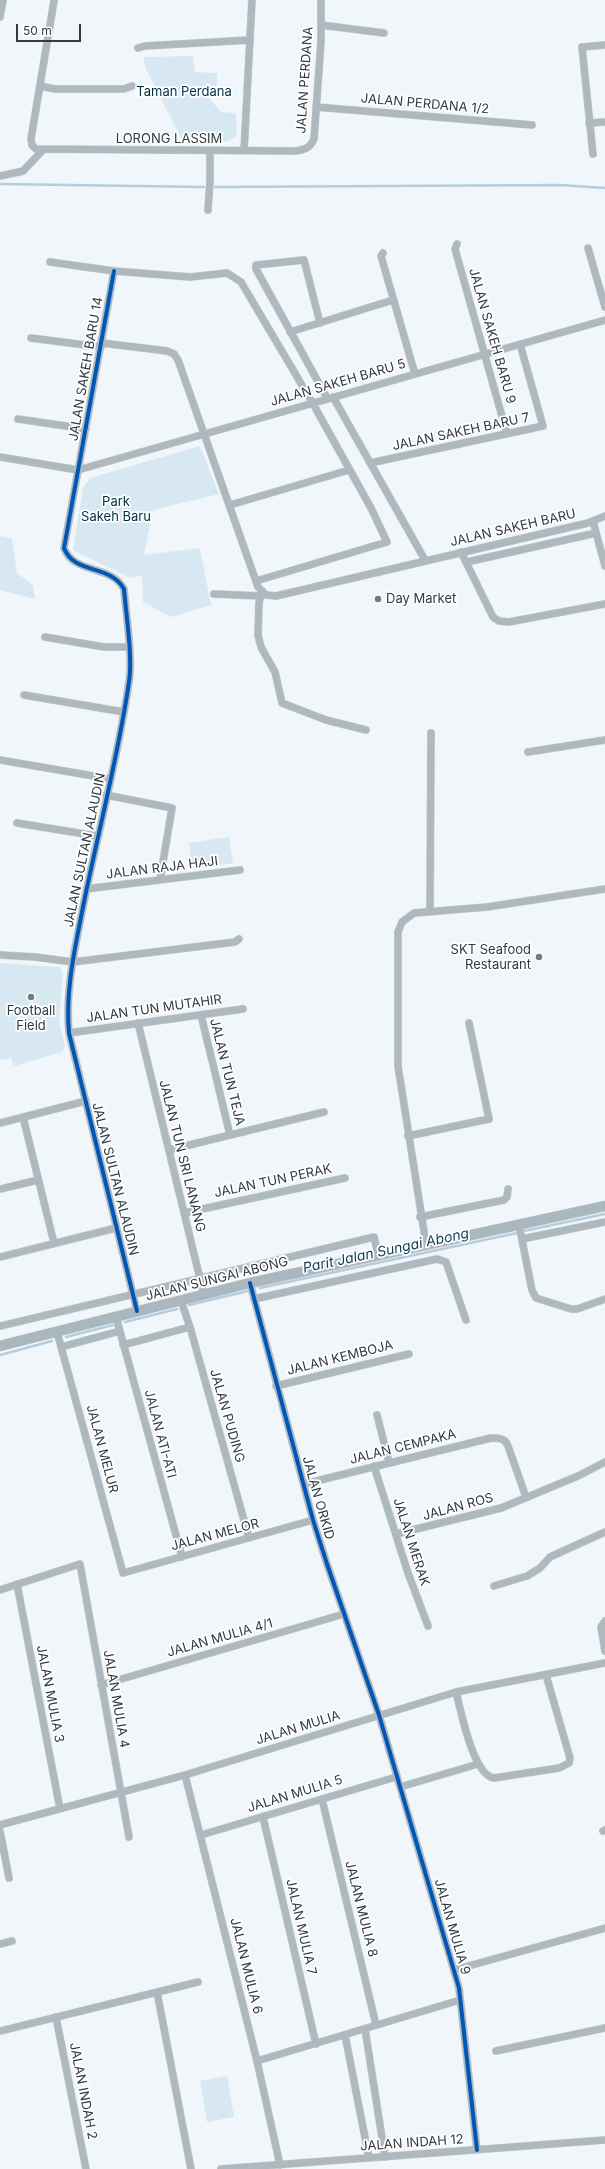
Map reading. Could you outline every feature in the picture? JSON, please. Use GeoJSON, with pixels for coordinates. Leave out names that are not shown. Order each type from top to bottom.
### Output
{"type":"FeatureCollection","features":[{"type":"Feature","properties":{"kind":"street"},"geometry":{"type":"LineString","coordinates":[[0,17],[3,0]]}},
{"type":"Feature","properties":{"kind":"street"},"geometry":{"type":"LineString","coordinates":[[244,151],[252,0]]}},
{"type":"Feature","properties":{"kind":"street","name":"JALAN PERDANA"},"geometry":{"type":"LineString","coordinates":[[296,151],[306,149],[312,145],[314,139],[321,25],[321,0]]}},
{"type":"Feature","properties":{"kind":"street"},"geometry":{"type":"LineString","coordinates":[[43,150],[36,149],[32,145],[31,139],[54,1]]}},
{"type":"Feature","properties":{"kind":"street"},"geometry":{"type":"LineString","coordinates":[[321,25],[384,33]]}},
{"type":"Feature","properties":{"kind":"street"},"geometry":{"type":"LineString","coordinates":[[138,48],[145,46],[250,40]]}},
{"type":"Feature","properties":{"kind":"street"},"geometry":{"type":"LineString","coordinates":[[593,154],[582,47],[605,45]]}},
{"type":"Feature","properties":{"kind":"street"},"geometry":{"type":"LineString","coordinates":[[40,86],[55,89],[124,89],[132,86]]}},
{"type":"Feature","properties":{"kind":"street","name":"JALAN PERDANA 1/2"},"geometry":{"type":"LineString","coordinates":[[316,107],[532,125]]}},
{"type":"Feature","properties":{"kind":"street"},"geometry":{"type":"LineString","coordinates":[[589,123],[605,122]]}},
{"type":"Feature","properties":{"kind":"street"},"geometry":{"type":"LineString","coordinates":[[0,176],[23,172],[43,150]]}},
{"type":"Feature","properties":{"kind":"street","name":"LORONG LASSIM"},"geometry":{"type":"LineString","coordinates":[[43,150],[296,151]]}},
{"type":"Feature","properties":{"kind":"street"},"geometry":{"type":"LineString","coordinates":[[208,210],[210,193],[210,151]]}},
{"type":"Feature","properties":{"kind":"street","name":"JALAN SAKEH BARU 9"},"geometry":{"type":"LineString","coordinates":[[457,244],[455,249],[486,353],[507,434]]}},
{"type":"Feature","properties":{"kind":"street"},"geometry":{"type":"LineString","coordinates":[[588,248],[605,307]]}},
{"type":"Feature","properties":{"kind":"street"},"geometry":{"type":"LineString","coordinates":[[383,253],[381,256],[415,374]]}},
{"type":"Feature","properties":{"kind":"street"},"geometry":{"type":"LineString","coordinates":[[320,323],[304,260],[256,266],[256,269],[290,332],[370,463],[425,560]]}},
{"type":"Feature","properties":{"kind":"street"},"geometry":{"type":"LineString","coordinates":[[50,262],[114,271],[190,277],[227,273],[236,277],[241,282],[312,402],[383,531],[386,543],[259,589],[214,594]]}},
{"type":"Feature","properties":{"kind":"street","name":"JALAN SAKEH BARU 14"},"geometry":{"type":"LineString","coordinates":[[78,470],[102,345],[114,271]]}},
{"type":"Feature","properties":{"kind":"street"},"geometry":{"type":"LineString","coordinates":[[290,332],[393,300]]}},
{"type":"Feature","properties":{"kind":"street","name":"JALAN SAKEH BARU 5"},"geometry":{"type":"LineString","coordinates":[[78,470],[312,402],[605,320]]}},
{"type":"Feature","properties":{"kind":"street"},"geometry":{"type":"LineString","coordinates":[[31,338],[167,351],[174,354],[178,360],[205,434],[259,589],[258,635],[261,647],[275,672],[282,703],[326,720],[366,730]]}},
{"type":"Feature","properties":{"kind":"street","name":"JALAN SAKEH BARU 7"},"geometry":{"type":"LineString","coordinates":[[370,463],[541,427],[543,424],[520,344]]}},
{"type":"Feature","properties":{"kind":"street"},"geometry":{"type":"LineString","coordinates":[[18,418],[86,429]]}},
{"type":"Feature","properties":{"kind":"street"},"geometry":{"type":"LineString","coordinates":[[0,457],[78,470]]}},
{"type":"Feature","properties":{"kind":"street","name":"JALAN SULTAN ALAUDIN"},"geometry":{"type":"LineString","coordinates":[[78,470],[64,548],[70,559],[77,564],[112,576],[120,581],[124,589],[129,681],[111,779],[97,836],[73,962],[68,1001],[69,1033],[137,1312]]}},
{"type":"Feature","properties":{"kind":"street"},"geometry":{"type":"LineString","coordinates":[[230,505],[349,470]]}},
{"type":"Feature","properties":{"kind":"street","name":"JALAN SAKEH BARU"},"geometry":{"type":"LineString","coordinates":[[259,589],[266,595],[276,596],[593,521],[605,516]]}},
{"type":"Feature","properties":{"kind":"street"},"geometry":{"type":"LineString","coordinates":[[593,521],[605,566]]}},
{"type":"Feature","properties":{"kind":"street"},"geometry":{"type":"LineString","coordinates":[[466,562],[596,533]]}},
{"type":"Feature","properties":{"kind":"street"},"geometry":{"type":"LineString","coordinates":[[461,552],[493,617],[499,621],[509,622],[605,604]]}},
{"type":"Feature","properties":{"kind":"street"},"geometry":{"type":"LineString","coordinates":[[45,637],[104,647],[128,647]]}},
{"type":"Feature","properties":{"kind":"street"},"geometry":{"type":"LineString","coordinates":[[24,695],[124,712]]}},
{"type":"Feature","properties":{"kind":"street"},"geometry":{"type":"LineString","coordinates":[[430,912],[431,732]]}},
{"type":"Feature","properties":{"kind":"street"},"geometry":{"type":"LineString","coordinates":[[528,752],[605,740]]}},
{"type":"Feature","properties":{"kind":"street"},"geometry":{"type":"LineString","coordinates":[[0,760],[111,779]]}},
{"type":"Feature","properties":{"kind":"street"},"geometry":{"type":"LineString","coordinates":[[106,796],[172,808],[160,880]]}},
{"type":"Feature","properties":{"kind":"street"},"geometry":{"type":"LineString","coordinates":[[17,823],[97,836]]}},
{"type":"Feature","properties":{"kind":"street","name":"JALAN RAJA HAJI"},"geometry":{"type":"LineString","coordinates":[[86,890],[240,870]]}},
{"type":"Feature","properties":{"kind":"street"},"geometry":{"type":"LineString","coordinates":[[426,1244],[420,1217],[408,1136],[397,1048],[398,932],[402,922],[407,916],[414,913],[487,907],[605,889]]}},
{"type":"Feature","properties":{"kind":"street"},"geometry":{"type":"LineString","coordinates":[[0,955],[73,962],[236,942],[239,939]]}},
{"type":"Feature","properties":{"kind":"street","name":"JALAN TUN MUTAHIR"},"geometry":{"type":"LineString","coordinates":[[69,1033],[243,1009]]}},
{"type":"Feature","properties":{"kind":"street","name":"JALAN TUN TEJA"},"geometry":{"type":"LineString","coordinates":[[201,1015],[230,1135]]}},
{"type":"Feature","properties":{"kind":"street","name":"JALAN TUN SRI LANANG"},"geometry":{"type":"LineString","coordinates":[[138,1023],[204,1295]]}},
{"type":"Feature","properties":{"kind":"street"},"geometry":{"type":"LineString","coordinates":[[408,1136],[489,1119],[469,1023]]}},
{"type":"Feature","properties":{"kind":"street"},"geometry":{"type":"LineString","coordinates":[[0,1123],[86,1101]]}},
{"type":"Feature","properties":{"kind":"street"},"geometry":{"type":"LineString","coordinates":[[169,1150],[324,1112]]}},
{"type":"Feature","properties":{"kind":"street"},"geometry":{"type":"LineString","coordinates":[[23,1117],[54,1243]]}},
{"type":"Feature","properties":{"kind":"street","name":"JALAN TUN PERAK"},"geometry":{"type":"LineString","coordinates":[[184,1213],[345,1178]]}},
{"type":"Feature","properties":{"kind":"street"},"geometry":{"type":"LineString","coordinates":[[0,1189],[38,1180]]}},
{"type":"Feature","properties":{"kind":"street"},"geometry":{"type":"LineString","coordinates":[[420,1217],[504,1200],[508,1197],[508,1189]]}},
{"type":"Feature","properties":{"kind":"street","name":"JALAN SUNGAI ABONG"},"geometry":{"type":"LineString","coordinates":[[0,1346],[250,1283],[378,1254],[519,1226],[568,1222],[591,1217],[605,1206]]}},
{"type":"Feature","properties":{"kind":"street"},"geometry":{"type":"LineString","coordinates":[[522,1239],[568,1222],[591,1217],[605,1222]]}},
{"type":"Feature","properties":{"kind":"street"},"geometry":{"type":"LineString","coordinates":[[519,1226],[532,1290],[536,1298],[571,1309],[577,1309],[605,1299]]}},
{"type":"Feature","properties":{"kind":"street"},"geometry":{"type":"LineString","coordinates":[[0,1257],[116,1228]]}},
{"type":"Feature","properties":{"kind":"street"},"geometry":{"type":"LineString","coordinates":[[0,1326],[374,1237],[378,1254]]}},
{"type":"Feature","properties":{"kind":"street"},"geometry":{"type":"LineString","coordinates":[[254,1300],[437,1259],[446,1262],[466,1320]]}},
{"type":"Feature","properties":{"kind":"street","name":"JALAN ORKID"},"geometry":{"type":"LineString","coordinates":[[250,1283],[276,1386],[314,1520],[344,1614],[379,1715]]}},
{"type":"Feature","properties":{"kind":"street","name":"JALAN PUDING"},"geometry":{"type":"LineString","coordinates":[[181,1301],[190,1327],[249,1538]]}},
{"type":"Feature","properties":{"kind":"street","name":"JALAN ATI-ATI"},"geometry":{"type":"LineString","coordinates":[[116,1317],[182,1556]]}},
{"type":"Feature","properties":{"kind":"street"},"geometry":{"type":"LineString","coordinates":[[123,1345],[190,1327]]}},
{"type":"Feature","properties":{"kind":"street","name":"JALAN MELUR"},"geometry":{"type":"LineString","coordinates":[[57,1332],[123,1573]]}},
{"type":"Feature","properties":{"kind":"street"},"geometry":{"type":"LineString","coordinates":[[61,1347],[120,1332]]}},
{"type":"Feature","properties":{"kind":"street","name":"JALAN KEMBOJA"},"geometry":{"type":"LineString","coordinates":[[276,1386],[409,1354]]}},
{"type":"Feature","properties":{"kind":"street"},"geometry":{"type":"LineString","coordinates":[[376,1415],[389,1462]]}},
{"type":"Feature","properties":{"kind":"street","name":"JALAN CEMPAKA"},"geometry":{"type":"LineString","coordinates":[[304,1484],[491,1438],[500,1438],[506,1442],[526,1497]]}},
{"type":"Feature","properties":{"kind":"street","name":"JALAN ROS"},"geometry":{"type":"LineString","coordinates":[[396,1534],[501,1508],[578,1476],[605,1462]]}},
{"type":"Feature","properties":{"kind":"street","name":"JALAN MERAK"},"geometry":{"type":"LineString","coordinates":[[374,1466],[428,1626]]}},
{"type":"Feature","properties":{"kind":"street","name":"JALAN MELOR"},"geometry":{"type":"LineString","coordinates":[[123,1573],[314,1520]]}},
{"type":"Feature","properties":{"kind":"street"},"geometry":{"type":"LineString","coordinates":[[494,1586],[527,1576],[540,1568],[550,1557],[605,1532]]}},
{"type":"Feature","properties":{"kind":"street","name":"JALAN MULIA 4"},"geometry":{"type":"LineString","coordinates":[[17,1584],[80,1564],[129,1837]]}},
{"type":"Feature","properties":{"kind":"street"},"geometry":{"type":"LineString","coordinates":[[0,1590],[17,1584]]}},
{"type":"Feature","properties":{"kind":"street","name":"JALAN MULIA 3"},"geometry":{"type":"LineString","coordinates":[[17,1584],[60,1809]]}},
{"type":"Feature","properties":{"kind":"street","name":"JALAN MULIA 4/1"},"geometry":{"type":"LineString","coordinates":[[101,1685],[344,1614]]}},
{"type":"Feature","properties":{"kind":"street"},"geometry":{"type":"LineString","coordinates":[[605,1621],[600,1627],[605,1651]]}},
{"type":"Feature","properties":{"kind":"street","name":"JALAN MULIA"},"geometry":{"type":"LineString","coordinates":[[0,1826],[185,1775],[456,1692],[605,1663]]}},
{"type":"Feature","properties":{"kind":"street"},"geometry":{"type":"LineString","coordinates":[[456,1692],[478,1764],[487,1775],[494,1778],[559,1768],[569,1763],[570,1758],[546,1675]]}},
{"type":"Feature","properties":{"kind":"street","name":"JALAN MULIA 9"},"geometry":{"type":"LineString","coordinates":[[379,1715],[459,1988],[478,2150]]}},
{"type":"Feature","properties":{"kind":"street"},"geometry":{"type":"LineString","coordinates":[[400,1788],[478,1764]]}},
{"type":"Feature","properties":{"kind":"street","name":"JALAN MULIA 6"},"geometry":{"type":"LineString","coordinates":[[185,1775],[257,2061],[280,2165]]}},
{"type":"Feature","properties":{"kind":"street","name":"JALAN MULIA 5"},"geometry":{"type":"LineString","coordinates":[[201,1835],[396,1777]]}},
{"type":"Feature","properties":{"kind":"street","name":"JALAN MULIA 8"},"geometry":{"type":"LineString","coordinates":[[322,1799],[376,2025]]}},
{"type":"Feature","properties":{"kind":"street","name":"JALAN MULIA 7"},"geometry":{"type":"LineString","coordinates":[[263,1816],[316,2044]]}},
{"type":"Feature","properties":{"kind":"street"},"geometry":{"type":"LineString","coordinates":[[0,1831],[9,1878]]}},
{"type":"Feature","properties":{"kind":"street"},"geometry":{"type":"LineString","coordinates":[[454,1970],[605,1928]]}},
{"type":"Feature","properties":{"kind":"street"},"geometry":{"type":"LineString","coordinates":[[0,1944],[12,1941]]}},
{"type":"Feature","properties":{"kind":"street"},"geometry":{"type":"LineString","coordinates":[[0,2031],[198,1982]]}},
{"type":"Feature","properties":{"kind":"street"},"geometry":{"type":"LineString","coordinates":[[157,1992],[191,2169]]}},
{"type":"Feature","properties":{"kind":"street"},"geometry":{"type":"LineString","coordinates":[[257,2061],[460,2000]]}},
{"type":"Feature","properties":{"kind":"street","name":"JALAN INDAH 2"},"geometry":{"type":"LineString","coordinates":[[56,2017],[86,2169]]}},
{"type":"Feature","properties":{"kind":"street"},"geometry":{"type":"LineString","coordinates":[[496,2051],[605,2028]]}},
{"type":"Feature","properties":{"kind":"street"},"geometry":{"type":"LineString","coordinates":[[365,2029],[385,2156]]}},
{"type":"Feature","properties":{"kind":"street"},"geometry":{"type":"LineString","coordinates":[[345,2035],[359,2097],[369,2158]]}},
{"type":"Feature","properties":{"kind":"street","name":"JALAN INDAH 12"},"geometry":{"type":"LineString","coordinates":[[220,2169],[605,2140]]}},
{"type":"Feature","properties":{"kind":"street"},"geometry":{"type":"LineString","coordinates":[[331,2161],[332,2169]]}},
{"type":"Feature","properties":{"kind":"green space","name":"Taman Perdana"},"geometry":{"type":"Polygon","coordinates":[[[193,56],[195,72],[217,73],[217,86],[207,86],[207,96],[221,112],[236,113],[237,135],[229,141],[183,142],[146,69],[143,57],[193,56]]]}},
{"type":"Feature","properties":{"kind":"green space","name":"Park Sakeh Baru"},"geometry":{"type":"Polygon","coordinates":[[[200,446],[219,494],[153,510],[144,555],[200,548],[211,605],[171,617],[143,602],[142,575],[130,578],[73,550],[83,488],[90,478],[200,446]]]}},
{"type":"Feature","properties":{"kind":"green space"},"geometry":{"type":"Polygon","coordinates":[[[0,536],[12,538],[17,573],[33,585],[35,599],[0,590],[0,536]]]}},
{"type":"Feature","properties":{"kind":"green space"},"geometry":{"type":"Polygon","coordinates":[[[229,837],[233,863],[193,869],[189,843],[229,837]]]}},
{"type":"Feature","properties":{"kind":"green space","name":"Football Field"},"geometry":{"type":"Polygon","coordinates":[[[0,963],[59,967],[63,972],[59,1022],[65,1046],[62,1052],[14,1066],[11,1058],[0,1060],[0,963]]]}},
{"type":"Feature","properties":{"kind":"green space"},"geometry":{"type":"Polygon","coordinates":[[[227,2076],[234,2117],[207,2122],[200,2081],[227,2076]]]}},
{"type":"Feature","properties":{"kind":"waterway"},"geometry":{"type":"LineString","coordinates":[[0,184],[204,187]]}},
{"type":"Feature","properties":{"kind":"waterway"},"geometry":{"type":"LineString","coordinates":[[215,187],[560,185],[605,188]]}},
{"type":"Feature","properties":{"kind":"waterway","name":"Parit Jalan Sungai Abong"},"geometry":{"type":"LineString","coordinates":[[524,1231],[605,1214]]}},
{"type":"Feature","properties":{"kind":"waterway","name":"Parit Jalan Sungai Abong"},"geometry":{"type":"LineString","coordinates":[[260,1288],[517,1233]]}},
{"type":"Feature","properties":{"kind":"waterway","name":"Parit Jalan Sungai Abong"},"geometry":{"type":"LineString","coordinates":[[189,1305],[248,1291]]}},
{"type":"Feature","properties":{"kind":"waterway","name":"Parit Jalan Sungai Abong"},"geometry":{"type":"LineString","coordinates":[[125,1322],[177,1309]]}},
{"type":"Feature","properties":{"kind":"waterway","name":"Parit Jalan Sungai Abong"},"geometry":{"type":"LineString","coordinates":[[66,1337],[113,1325]]}},
{"type":"Feature","properties":{"kind":"waterway","name":"Parit Jalan Sungai Abong"},"geometry":{"type":"LineString","coordinates":[[0,1355],[52,1341]]}},
{"type":"Feature","properties":{"kind":"cycle path"},"geometry":{"type":"LineString","coordinates":[[114,271],[64,548],[69,556],[76,562],[111,576],[118,581],[124,589],[130,648],[130,672],[108,795],[74,954],[68,1001],[68,1017],[69,1033],[137,1311]]}},
{"type":"Feature","properties":{"kind":"cycle path"},"geometry":{"type":"LineString","coordinates":[[250,1283],[313,1520],[379,1715],[459,1988],[477,2150]]}},
{"type":"Feature","properties":{"kind":"place","name":"Day Market"},"geometry":{"type":"Point","coordinates":[378,599]}},
{"type":"Feature","properties":{"kind":"place","name":"SKT Seafood Restaurant"},"geometry":{"type":"Point","coordinates":[539,957]}},
{"type":"Feature","properties":{"kind":"place","name":"Football Field"},"geometry":{"type":"Point","coordinates":[31,997]}}]}
